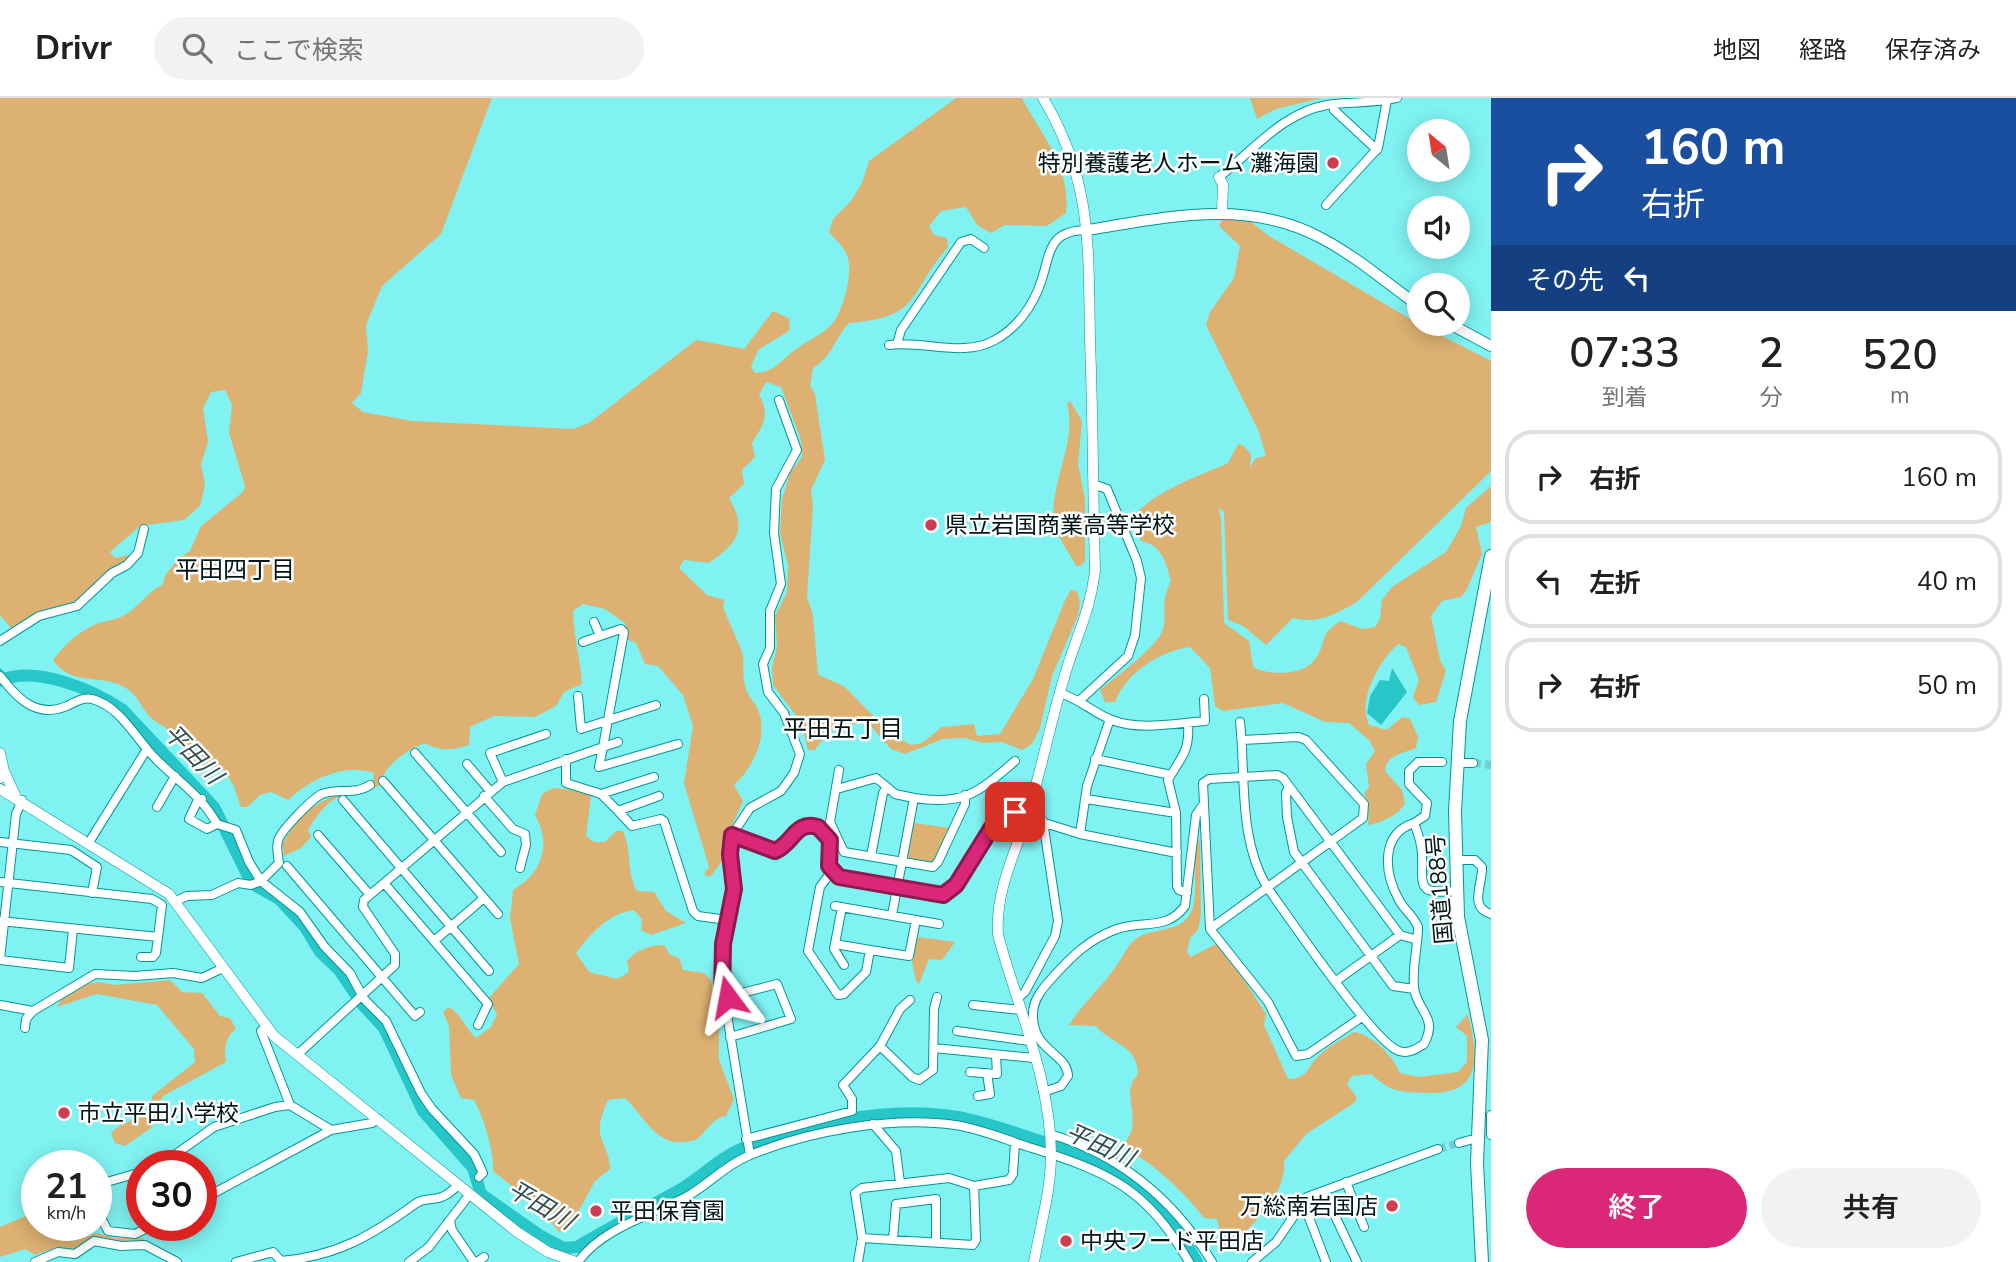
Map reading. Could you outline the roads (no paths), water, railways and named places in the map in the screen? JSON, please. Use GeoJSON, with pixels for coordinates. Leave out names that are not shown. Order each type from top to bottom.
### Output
{"type":"FeatureCollection","features":[{"type":"Feature","properties":{"kind":"highway","name":"国道188号"},"geometry":{"type":"LineString","coordinates":[[1482,1262],[1476,1163],[1482,1040],[1458,917],[1455,860],[1460,721],[1491,556]]}},
{"type":"Feature","properties":{"kind":"main road"},"geometry":{"type":"LineString","coordinates":[[1088,230],[1223,212],[1254,215],[1303,229],[1325,240],[1407,298]]}},
{"type":"Feature","properties":{"kind":"main road"},"geometry":{"type":"LineString","coordinates":[[1470,335],[1491,346]]}},
{"type":"Feature","properties":{"kind":"street"},"geometry":{"type":"LineString","coordinates":[[1034,1262],[1051,1153],[1050,1135],[1043,1092],[998,935],[997,919],[1003,887],[1027,816],[1059,693],[1091,598],[1095,571],[1088,230],[1076,168],[1058,123],[1043,98]]}},
{"type":"Feature","properties":{"kind":"street"},"geometry":{"type":"LineString","coordinates":[[1223,212],[1223,185],[1219,177],[1278,127],[1306,110],[1352,101],[1397,98]]}},
{"type":"Feature","properties":{"kind":"street"},"geometry":{"type":"LineString","coordinates":[[1326,205],[1377,150],[1388,100]]}},
{"type":"Feature","properties":{"kind":"street"},"geometry":{"type":"LineString","coordinates":[[1334,110],[1377,150]]}},
{"type":"Feature","properties":{"kind":"street"},"geometry":{"type":"LineString","coordinates":[[984,248],[971,239],[961,242],[893,344],[963,348],[993,342],[1017,323],[1028,308],[1040,284],[1054,242],[1063,234],[1088,230]]}},
{"type":"Feature","properties":{"kind":"street"},"geometry":{"type":"LineString","coordinates":[[748,1147],[743,1100],[722,998],[721,966],[734,889],[730,854],[732,835],[750,808],[781,791],[794,773],[800,754],[784,713],[768,692],[764,664],[770,648],[770,611],[781,584],[774,533],[774,503],[779,481],[797,450],[779,400]]}},
{"type":"Feature","properties":{"kind":"street"},"geometry":{"type":"LineString","coordinates":[[1079,701],[1128,656],[1135,635],[1141,579],[1137,561],[1107,489],[1093,484]]}},
{"type":"Feature","properties":{"kind":"street"},"geometry":{"type":"LineString","coordinates":[[0,641],[39,616],[77,606],[111,573],[127,565],[138,553],[144,529]]}},
{"type":"Feature","properties":{"kind":"street"},"geometry":{"type":"LineString","coordinates":[[594,622],[600,636]]}},
{"type":"Feature","properties":{"kind":"street"},"geometry":{"type":"LineString","coordinates":[[583,642],[621,629],[624,632],[599,767],[602,769],[678,744]]}},
{"type":"Feature","properties":{"kind":"street"},"geometry":{"type":"LineString","coordinates":[[2,679],[19,700],[33,708],[56,709],[80,700],[94,700],[130,726],[147,749],[202,799],[219,824],[236,830],[257,882],[300,912],[324,946],[350,973],[358,997],[386,1021],[432,1110],[474,1154],[483,1173],[479,1177]]}},
{"type":"Feature","properties":{"kind":"street"},"geometry":{"type":"LineString","coordinates":[[1059,693],[1110,719],[1132,724],[1205,721],[1203,699]]}},
{"type":"Feature","properties":{"kind":"street"},"geometry":{"type":"LineString","coordinates":[[578,696],[581,729],[656,705]]}},
{"type":"Feature","properties":{"kind":"street"},"geometry":{"type":"LineString","coordinates":[[1080,834],[1095,759],[1110,719]]}},
{"type":"Feature","properties":{"kind":"street"},"geometry":{"type":"LineString","coordinates":[[1240,722],[1250,850],[1266,887],[1362,1017],[1397,1051],[1415,1050],[1424,1044],[1429,1025],[1414,989],[1417,948],[1414,939],[1418,927],[1396,894],[1387,859],[1392,841],[1399,832],[1425,816],[1427,803],[1409,784],[1409,771],[1418,762],[1442,762]]}},
{"type":"Feature","properties":{"kind":"street"},"geometry":{"type":"LineString","coordinates":[[1187,893],[1179,890],[1177,886],[1176,813],[1168,786],[1171,775],[1186,752],[1189,742],[1188,723]]}},
{"type":"Feature","properties":{"kind":"street"},"geometry":{"type":"LineString","coordinates":[[503,782],[490,753],[546,734]]}},
{"type":"Feature","properties":{"kind":"street"},"geometry":{"type":"LineString","coordinates":[[1210,929],[1363,818],[1364,804],[1306,740],[1298,737],[1242,740]]}},
{"type":"Feature","properties":{"kind":"street"},"geometry":{"type":"LineString","coordinates":[[297,1055],[396,965],[395,954],[363,907],[364,900],[503,782],[618,742]]}},
{"type":"Feature","properties":{"kind":"street"},"geometry":{"type":"LineString","coordinates":[[88,844],[147,749]]}},
{"type":"Feature","properties":{"kind":"street"},"geometry":{"type":"LineString","coordinates":[[415,753],[501,852]]}},
{"type":"Feature","properties":{"kind":"street"},"geometry":{"type":"LineString","coordinates":[[0,754],[2,775],[19,799],[4,883],[0,960],[69,968],[73,929]]}},
{"type":"Feature","properties":{"kind":"street"},"geometry":{"type":"LineString","coordinates":[[566,759],[566,783],[601,794],[632,826],[661,819],[664,821],[692,911],[698,915],[727,919]]}},
{"type":"Feature","properties":{"kind":"street"},"geometry":{"type":"LineString","coordinates":[[1095,759],[1171,775]]}},
{"type":"Feature","properties":{"kind":"street"},"geometry":{"type":"LineString","coordinates":[[836,789],[876,778],[895,794],[944,803],[987,786],[1015,761]]}},
{"type":"Feature","properties":{"kind":"street"},"geometry":{"type":"LineString","coordinates":[[467,764],[513,829],[525,834],[526,845],[520,868]]}},
{"type":"Feature","properties":{"kind":"street"},"geometry":{"type":"LineString","coordinates":[[839,770],[830,822],[838,834],[844,852],[933,867],[938,862],[965,804],[965,795]]}},
{"type":"Feature","properties":{"kind":"street"},"geometry":{"type":"LineString","coordinates":[[1362,1017],[1308,1054],[1296,1056],[1268,1002],[1210,929],[1202,806],[1203,783],[1209,779],[1277,775],[1283,778],[1400,935],[1414,939]]}},
{"type":"Feature","properties":{"kind":"street"},"geometry":{"type":"LineString","coordinates":[[157,807],[175,776]]}},
{"type":"Feature","properties":{"kind":"street"},"geometry":{"type":"LineString","coordinates":[[601,794],[654,777]]}},
{"type":"Feature","properties":{"kind":"street"},"geometry":{"type":"LineString","coordinates":[[383,781],[498,914]]}},
{"type":"Feature","properties":{"kind":"street"},"geometry":{"type":"LineString","coordinates":[[176,901],[187,896],[212,895],[238,883],[257,882],[279,863],[277,841],[310,802],[325,793],[360,790],[370,785]]}},
{"type":"Feature","properties":{"kind":"street"},"geometry":{"type":"LineString","coordinates":[[1289,786],[1286,793],[1288,831],[1300,863],[1393,986],[1414,989]]}},
{"type":"Feature","properties":{"kind":"street"},"geometry":{"type":"LineString","coordinates":[[871,856],[883,793],[887,787]]}},
{"type":"Feature","properties":{"kind":"street"},"geometry":{"type":"LineString","coordinates":[[0,789],[155,883],[176,901],[265,1027],[470,1195],[533,1243],[556,1256],[577,1262],[586,1250],[639,1219],[690,1195],[748,1147],[809,1123],[852,1111],[852,1099],[843,1085],[880,1046],[900,1009],[910,1000]]}},
{"type":"Feature","properties":{"kind":"street"},"geometry":{"type":"LineString","coordinates":[[618,811],[659,796]]}},
{"type":"Feature","properties":{"kind":"street"},"geometry":{"type":"LineString","coordinates":[[892,915],[914,798]]}},
{"type":"Feature","properties":{"kind":"street"},"geometry":{"type":"LineString","coordinates":[[202,799],[197,802],[189,819],[208,830],[219,824]]}},
{"type":"Feature","properties":{"kind":"street"},"geometry":{"type":"LineString","coordinates":[[1086,799],[1176,813]]}},
{"type":"Feature","properties":{"kind":"street"},"geometry":{"type":"LineString","coordinates":[[343,800],[489,971]]}},
{"type":"Feature","properties":{"kind":"street"},"geometry":{"type":"LineString","coordinates":[[1043,1092],[1061,1086],[1068,1076],[1065,1063],[1045,1049],[1034,1027],[1035,1003],[1041,990],[1086,944],[1118,929],[1153,926],[1177,917],[1185,906],[1196,815],[1202,806]]}},
{"type":"Feature","properties":{"kind":"street"},"geometry":{"type":"LineString","coordinates":[[831,872],[839,877],[937,894],[949,892],[1003,813],[1027,816],[1080,834],[1177,853]]}},
{"type":"Feature","properties":{"kind":"street"},"geometry":{"type":"LineString","coordinates":[[1018,998],[1025,992],[1055,936],[1058,921],[1043,821]]}},
{"type":"Feature","properties":{"kind":"street"},"geometry":{"type":"LineString","coordinates":[[1414,823],[1421,847],[1421,881],[1431,891],[1457,891]]}},
{"type":"Feature","properties":{"kind":"street"},"geometry":{"type":"LineString","coordinates":[[732,835],[775,851],[787,844],[798,829],[808,825],[818,827],[830,840],[831,872],[820,887],[810,956],[838,995],[844,994],[866,972],[870,950]]}},
{"type":"Feature","properties":{"kind":"street"},"geometry":{"type":"LineString","coordinates":[[318,835],[370,895]]}},
{"type":"Feature","properties":{"kind":"street"},"geometry":{"type":"LineString","coordinates":[[0,842],[71,850],[97,867],[92,893]]}},
{"type":"Feature","properties":{"kind":"street"},"geometry":{"type":"LineString","coordinates":[[1455,860],[1475,860],[1482,867],[1478,903],[1483,912],[1491,914]]}},
{"type":"Feature","properties":{"kind":"street"},"geometry":{"type":"LineString","coordinates":[[287,866],[415,1016],[420,1013]]}},
{"type":"Feature","properties":{"kind":"street"},"geometry":{"type":"LineString","coordinates":[[4,883],[152,899],[162,905],[156,953],[153,957],[141,957]]}},
{"type":"Feature","properties":{"kind":"street"},"geometry":{"type":"LineString","coordinates":[[384,883],[488,1004],[478,1025]]}},
{"type":"Feature","properties":{"kind":"street"},"geometry":{"type":"LineString","coordinates":[[434,941],[484,898]]}},
{"type":"Feature","properties":{"kind":"street"},"geometry":{"type":"LineString","coordinates":[[844,965],[834,949],[838,907],[939,924]]}},
{"type":"Feature","properties":{"kind":"street"},"geometry":{"type":"LineString","coordinates":[[835,944],[908,956],[916,920]]}},
{"type":"Feature","properties":{"kind":"street"},"geometry":{"type":"LineString","coordinates":[[2,921],[158,937]]}},
{"type":"Feature","properties":{"kind":"street"},"geometry":{"type":"LineString","coordinates":[[1336,981],[1400,935]]}},
{"type":"Feature","properties":{"kind":"street"},"geometry":{"type":"LineString","coordinates":[[26,1028],[26,1019],[33,1012],[95,974],[135,976],[173,973],[202,978],[223,968]]}},
{"type":"Feature","properties":{"kind":"street"},"geometry":{"type":"LineString","coordinates":[[722,998],[777,984],[791,1019],[730,1037]]}},
{"type":"Feature","properties":{"kind":"street"},"geometry":{"type":"LineString","coordinates":[[880,1046],[912,1077],[919,1080],[933,1070],[934,1009],[937,997]]}},
{"type":"Feature","properties":{"kind":"street"},"geometry":{"type":"LineString","coordinates":[[0,1004],[33,1012]]}},
{"type":"Feature","properties":{"kind":"street"},"geometry":{"type":"LineString","coordinates":[[973,1006],[1021,1010]]}},
{"type":"Feature","properties":{"kind":"street"},"geometry":{"type":"LineString","coordinates":[[265,1027],[261,1031],[290,1105],[331,1130]]}},
{"type":"Feature","properties":{"kind":"street"},"geometry":{"type":"LineString","coordinates":[[957,1031],[1029,1041]]}},
{"type":"Feature","properties":{"kind":"street"},"geometry":{"type":"LineString","coordinates":[[934,1048],[1034,1058]]}},
{"type":"Feature","properties":{"kind":"street"},"geometry":{"type":"LineString","coordinates":[[970,1072],[998,1074],[996,1055]]}},
{"type":"Feature","properties":{"kind":"street"},"geometry":{"type":"LineString","coordinates":[[978,1096],[990,1094],[987,1073]]}},
{"type":"Feature","properties":{"kind":"street"},"geometry":{"type":"LineString","coordinates":[[182,1150],[214,1127],[290,1105]]}},
{"type":"Feature","properties":{"kind":"street"},"geometry":{"type":"LineString","coordinates":[[1489,1135],[1491,1115]]}},
{"type":"Feature","properties":{"kind":"street"},"geometry":{"type":"LineString","coordinates":[[832,1117],[835,1130]]}},
{"type":"Feature","properties":{"kind":"street"},"geometry":{"type":"LineString","coordinates":[[217,1191],[331,1130],[372,1123],[378,1119]]}},
{"type":"Feature","properties":{"kind":"street"},"geometry":{"type":"LineString","coordinates":[[748,1147],[873,1124],[916,1121],[957,1125],[1051,1153],[1104,1173],[1138,1195],[1164,1225],[1189,1262]]}},
{"type":"Feature","properties":{"kind":"street"},"geometry":{"type":"LineString","coordinates":[[809,1123],[812,1136]]}},
{"type":"Feature","properties":{"kind":"street"},"geometry":{"type":"LineString","coordinates":[[873,1124],[896,1151],[900,1183]]}},
{"type":"Feature","properties":{"kind":"street"},"geometry":{"type":"LineString","coordinates":[[1050,1135],[1115,1161],[1144,1181],[1178,1216],[1212,1262]]}},
{"type":"Feature","properties":{"kind":"street"},"geometry":{"type":"LineString","coordinates":[[1459,1143],[1470,1140]]}},
{"type":"Feature","properties":{"kind":"street"},"geometry":{"type":"LineString","coordinates":[[858,1262],[862,1238],[856,1193],[862,1188],[949,1178],[974,1186],[1009,1180],[1013,1174],[1015,1143]]}},
{"type":"Feature","properties":{"kind":"street"},"geometry":{"type":"LineString","coordinates":[[1252,1262],[1276,1242],[1303,1202],[1323,1191],[1438,1149]]}},
{"type":"Feature","properties":{"kind":"street"},"geometry":{"type":"LineString","coordinates":[[1346,1182],[1364,1227]]}},
{"type":"Feature","properties":{"kind":"street"},"geometry":{"type":"LineString","coordinates":[[236,1262],[265,1251],[273,1252],[281,1261],[340,1249],[363,1241],[373,1230],[415,1203],[448,1196],[458,1185]]}},
{"type":"Feature","properties":{"kind":"street"},"geometry":{"type":"LineString","coordinates":[[862,1238],[973,1245],[976,1240],[974,1186]]}},
{"type":"Feature","properties":{"kind":"street"},"geometry":{"type":"LineString","coordinates":[[1323,1191],[1357,1262]]}},
{"type":"Feature","properties":{"kind":"street"},"geometry":{"type":"LineString","coordinates":[[409,1262],[429,1247],[470,1195]]}},
{"type":"Feature","properties":{"kind":"street"},"geometry":{"type":"LineString","coordinates":[[893,1239],[896,1204],[936,1199],[936,1242]]}},
{"type":"Feature","properties":{"kind":"street"},"geometry":{"type":"LineString","coordinates":[[1303,1202],[1326,1262]]}},
{"type":"Feature","properties":{"kind":"street"},"geometry":{"type":"LineString","coordinates":[[450,1221],[452,1230],[478,1260]]}},
{"type":"Feature","properties":{"kind":"street"},"geometry":{"type":"LineString","coordinates":[[35,1262],[58,1252],[75,1254],[94,1241],[153,1247],[177,1262]]}},
{"type":"Feature","properties":{"kind":"water"},"geometry":{"type":"Polygon","coordinates":[[[1392,668],[1407,692],[1381,725],[1367,713],[1370,696],[1380,680],[1389,681],[1392,668]]]}},
{"type":"Feature","properties":{"kind":"waterway"},"geometry":{"type":"LineString","coordinates":[[0,669],[8,677]]}},
{"type":"Feature","properties":{"kind":"waterway","name":"平田川"},"geometry":{"type":"LineString","coordinates":[[0,681],[14,677],[46,677],[80,688],[123,710],[214,807],[248,876],[256,886],[279,899],[305,927],[320,952],[339,970],[362,1004],[384,1028],[423,1111],[473,1168],[481,1194],[539,1235],[564,1248],[577,1247],[674,1193],[745,1147],[850,1118],[904,1113],[958,1117],[981,1122],[1075,1153],[1114,1170],[1156,1200],[1197,1262]]}},
{"type":"Feature","properties":{"kind":"tunnel"},"geometry":{"type":"LineString","coordinates":[[1473,763],[1491,765]]}},
{"type":"Feature","properties":{"kind":"tunnel"},"geometry":{"type":"LineString","coordinates":[[1438,1149],[1459,1143]]}},
{"type":"Feature","properties":{"kind":"place","name":"特別養護老人ホーム 灘海園"},"geometry":{"type":"Point","coordinates":[1333,163]}},
{"type":"Feature","properties":{"kind":"place","name":"県立岩国商業高等学校"},"geometry":{"type":"Point","coordinates":[931,525]}},
{"type":"Feature","properties":{"kind":"place","name":"市立平田小学校"},"geometry":{"type":"Point","coordinates":[64,1113]}},
{"type":"Feature","properties":{"kind":"place","name":"万総南岩国店"},"geometry":{"type":"Point","coordinates":[1392,1206]}},
{"type":"Feature","properties":{"kind":"place","name":"平田保育園"},"geometry":{"type":"Point","coordinates":[596,1211]}},
{"type":"Feature","properties":{"kind":"place","name":"中央フード平田店"},"geometry":{"type":"Point","coordinates":[1066,1241]}},
{"type":"Feature","properties":{"kind":"district","name":"平田四丁目"},"geometry":{"type":"Point","coordinates":[235,570]}},
{"type":"Feature","properties":{"kind":"district","name":"平田五丁目"},"geometry":{"type":"Point","coordinates":[843,729]}}]}
